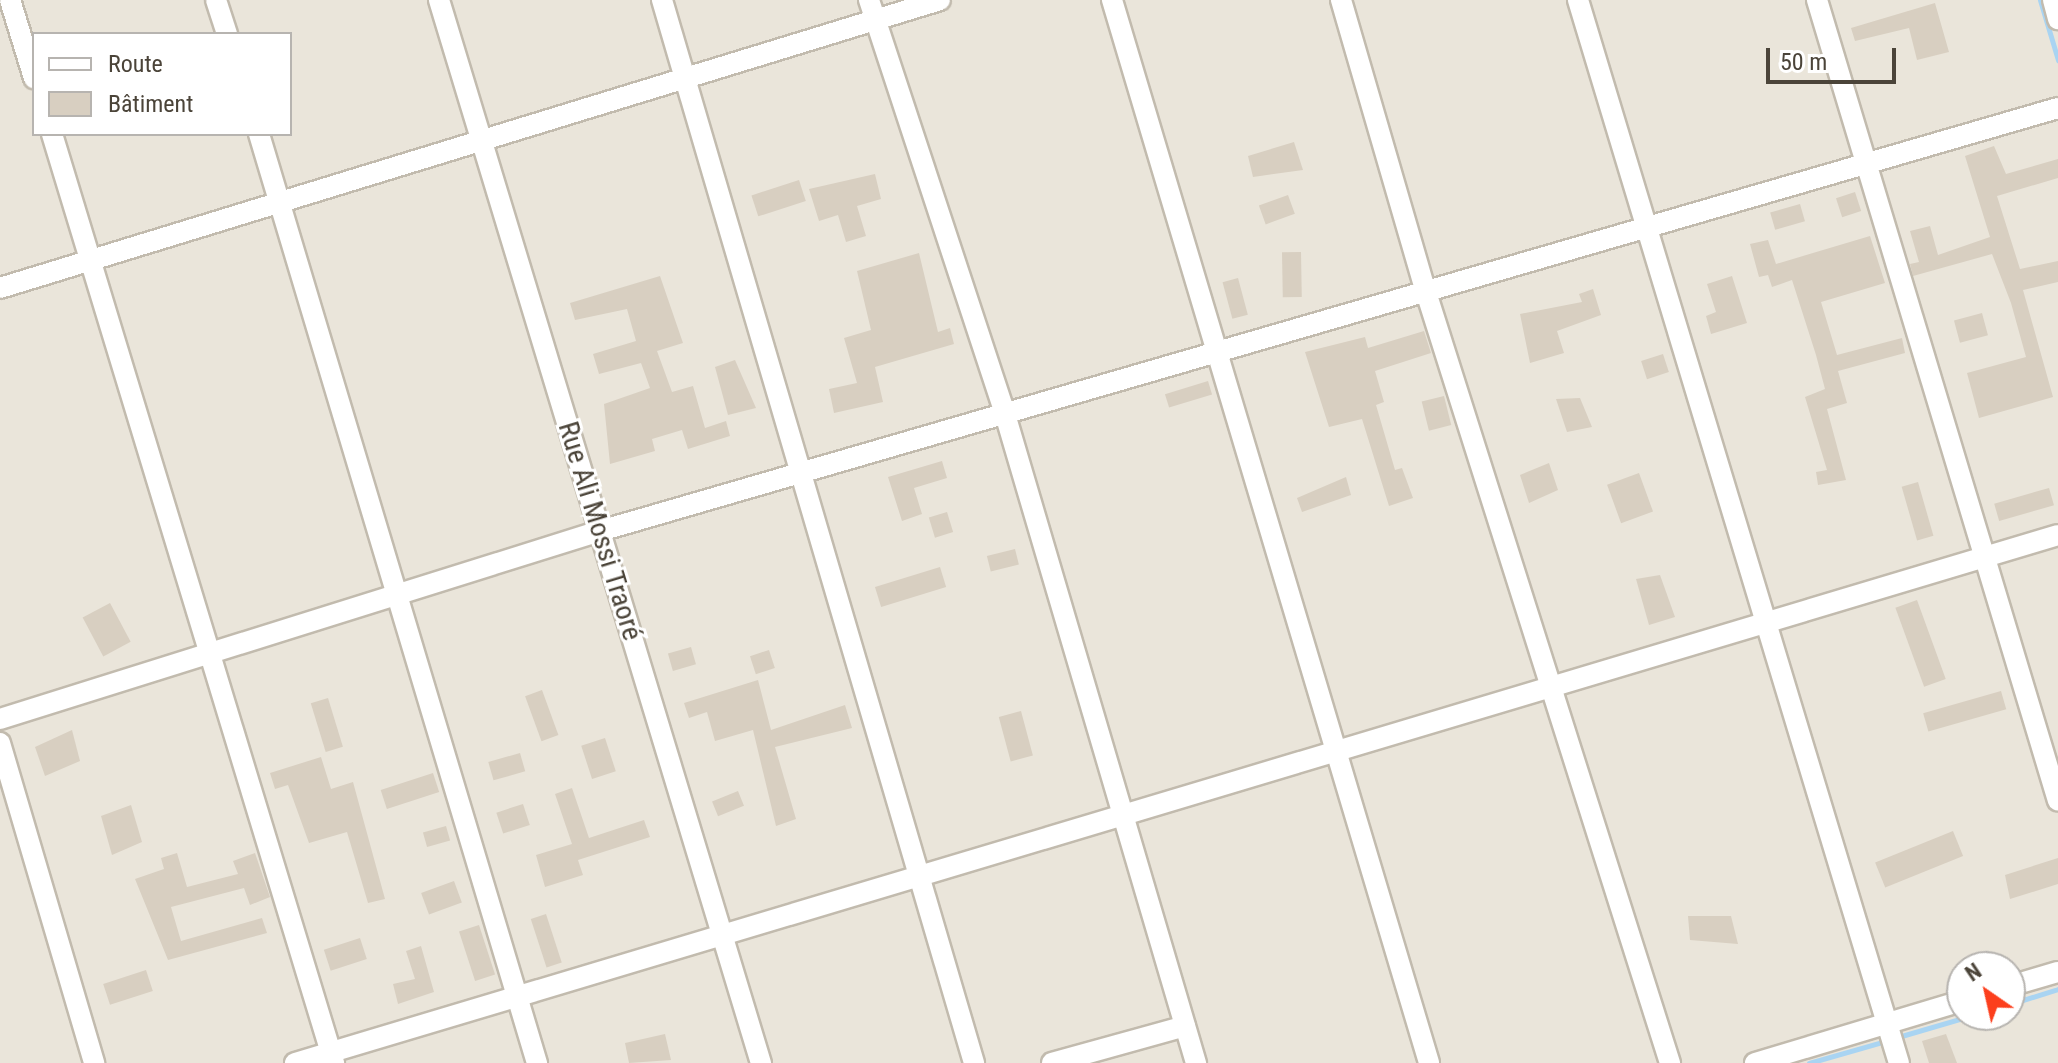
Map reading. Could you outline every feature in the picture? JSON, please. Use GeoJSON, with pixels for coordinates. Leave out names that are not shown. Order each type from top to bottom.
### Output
{"type":"FeatureCollection","features":[{"type":"Feature","properties":{"kind":"street"},"geometry":{"type":"LineString","coordinates":[[10,0],[32,72]]}},
{"type":"Feature","properties":{"kind":"street"},"geometry":{"type":"LineString","coordinates":[[216,0],[226,32]]}},
{"type":"Feature","properties":{"kind":"street","name":"Rue Ali Mossi Traoré"},"geometry":{"type":"LineString","coordinates":[[439,0],[761,1063]]}},
{"type":"Feature","properties":{"kind":"street"},"geometry":{"type":"LineString","coordinates":[[662,0],[914,876],[974,1063]]}},
{"type":"Feature","properties":{"kind":"street"},"geometry":{"type":"LineString","coordinates":[[0,288],[282,203],[685,74],[872,9],[940,0]]}},
{"type":"Feature","properties":{"kind":"street"},"geometry":{"type":"LineString","coordinates":[[1112,0],[1330,749],[1429,1063]]}},
{"type":"Feature","properties":{"kind":"street"},"geometry":{"type":"LineString","coordinates":[[1341,0],[1426,292],[1553,684],[1670,1063]]}},
{"type":"Feature","properties":{"kind":"street"},"geometry":{"type":"LineString","coordinates":[[1578,0],[1644,227],[1899,1063]]}},
{"type":"Feature","properties":{"kind":"street"},"geometry":{"type":"LineString","coordinates":[[1817,0],[2058,801]]}},
{"type":"Feature","properties":{"kind":"street"},"geometry":{"type":"LineString","coordinates":[[2053,0],[2058,19]]}},
{"type":"Feature","properties":{"kind":"street"},"geometry":{"type":"LineString","coordinates":[[872,9],[1005,414],[1119,815],[1196,1063]]}},
{"type":"Feature","properties":{"kind":"street"},"geometry":{"type":"LineString","coordinates":[[0,719],[600,531],[798,479],[1005,414],[2058,108]]}},
{"type":"Feature","properties":{"kind":"street"},"geometry":{"type":"LineString","coordinates":[[53,136],[206,652],[332,1058]]}},
{"type":"Feature","properties":{"kind":"street"},"geometry":{"type":"LineString","coordinates":[[260,136],[537,1063]]}},
{"type":"Feature","properties":{"kind":"street"},"geometry":{"type":"LineString","coordinates":[[295,1063],[332,1058],[517,996],[1330,749],[2058,535]]}},
{"type":"Feature","properties":{"kind":"street"},"geometry":{"type":"LineString","coordinates":[[0,743],[94,1063]]}},
{"type":"Feature","properties":{"kind":"street"},"geometry":{"type":"LineString","coordinates":[[2026,981],[2058,972]]}},
{"type":"Feature","properties":{"kind":"street"},"geometry":{"type":"LineString","coordinates":[[1755,1063],[1946,1006]]}},
{"type":"Feature","properties":{"kind":"street"},"geometry":{"type":"LineString","coordinates":[[1052,1063],[1185,1026]]}},
{"type":"Feature","properties":{"kind":"shaded area"},"geometry":{"type":"Polygon","coordinates":[[[0,0],[2058,0],[2058,1063],[0,1063],[0,0]]]}},
{"type":"Feature","properties":{"kind":"building"},"geometry":{"type":"Polygon","coordinates":[[[1935,3],[1949,52],[1917,60],[1909,28],[1855,41],[1851,28],[1935,3]]]}},
{"type":"Feature","properties":{"kind":"building"},"geometry":{"type":"Polygon","coordinates":[[[1294,142],[1303,170],[1253,177],[1248,156],[1294,142]]]}},
{"type":"Feature","properties":{"kind":"building"},"geometry":{"type":"Polygon","coordinates":[[[1994,146],[2006,174],[2058,159],[2058,178],[1997,196],[2020,269],[2058,261],[2058,282],[2023,290],[2053,397],[1979,418],[1967,373],[2026,357],[2011,303],[1992,254],[1913,276],[1910,264],[1919,262],[1910,231],[1930,226],[1938,255],[1990,237],[1965,156],[1994,146]]]}},
{"type":"Feature","properties":{"kind":"building"},"geometry":{"type":"Polygon","coordinates":[[[875,174],[881,199],[857,206],[866,236],[846,242],[838,215],[819,221],[809,189],[875,174]]]}},
{"type":"Feature","properties":{"kind":"building"},"geometry":{"type":"Polygon","coordinates":[[[799,180],[806,201],[758,216],[751,195],[799,180]]]}},
{"type":"Feature","properties":{"kind":"building"},"geometry":{"type":"Polygon","coordinates":[[[1855,192],[1861,211],[1842,217],[1836,198],[1855,192]]]}},
{"type":"Feature","properties":{"kind":"building"},"geometry":{"type":"Polygon","coordinates":[[[1288,195],[1295,214],[1266,224],[1259,206],[1288,195]]]}},
{"type":"Feature","properties":{"kind":"building"},"geometry":{"type":"Polygon","coordinates":[[[1800,204],[1805,221],[1775,230],[1770,213],[1800,204]]]}},
{"type":"Feature","properties":{"kind":"building"},"geometry":{"type":"Polygon","coordinates":[[[1870,236],[1885,283],[1821,302],[1837,355],[1902,338],[1905,353],[1838,371],[1847,403],[1827,409],[1846,480],[1818,485],[1816,472],[1827,470],[1805,397],[1825,389],[1816,355],[1792,280],[1772,287],[1768,275],[1759,277],[1750,244],[1768,240],[1776,264],[1870,236]]]}},
{"type":"Feature","properties":{"kind":"building"},"geometry":{"type":"Polygon","coordinates":[[[1282,252],[1301,252],[1302,297],[1283,297],[1282,252]]]}},
{"type":"Feature","properties":{"kind":"building"},"geometry":{"type":"Polygon","coordinates":[[[919,253],[938,332],[950,328],[954,344],[875,367],[883,402],[834,413],[829,389],[857,383],[844,338],[871,330],[857,271],[919,253]]]}},
{"type":"Feature","properties":{"kind":"building"},"geometry":{"type":"Polygon","coordinates":[[[660,276],[683,343],[657,351],[672,392],[693,386],[705,428],[726,421],[730,436],[688,449],[682,430],[652,439],[655,451],[610,464],[604,404],[650,388],[641,363],[599,374],[593,354],[636,341],[627,309],[575,320],[570,303],[660,276]]]}},
{"type":"Feature","properties":{"kind":"building"},"geometry":{"type":"Polygon","coordinates":[[[1732,276],[1747,323],[1711,334],[1706,316],[1716,312],[1707,284],[1732,276]]]}},
{"type":"Feature","properties":{"kind":"building"},"geometry":{"type":"Polygon","coordinates":[[[1238,278],[1248,315],[1232,319],[1223,282],[1238,278]]]}},
{"type":"Feature","properties":{"kind":"building"},"geometry":{"type":"Polygon","coordinates":[[[1593,289],[1601,315],[1557,331],[1564,353],[1530,363],[1520,314],[1582,302],[1579,294],[1593,289]]]}},
{"type":"Feature","properties":{"kind":"building"},"geometry":{"type":"Polygon","coordinates":[[[1982,313],[1988,335],[1960,343],[1954,321],[1982,313]]]}},
{"type":"Feature","properties":{"kind":"building"},"geometry":{"type":"Polygon","coordinates":[[[1424,331],[1431,353],[1375,371],[1384,402],[1376,405],[1395,470],[1402,468],[1413,498],[1389,506],[1362,419],[1329,427],[1305,352],[1365,337],[1368,348],[1424,331]]]}},
{"type":"Feature","properties":{"kind":"building"},"geometry":{"type":"Polygon","coordinates":[[[1663,354],[1669,372],[1647,379],[1641,361],[1663,354]]]}},
{"type":"Feature","properties":{"kind":"building"},"geometry":{"type":"Polygon","coordinates":[[[735,360],[756,408],[728,415],[715,367],[735,360]]]}},
{"type":"Feature","properties":{"kind":"building"},"geometry":{"type":"Polygon","coordinates":[[[1208,381],[1212,394],[1169,408],[1165,394],[1208,381]]]}},
{"type":"Feature","properties":{"kind":"building"},"geometry":{"type":"Polygon","coordinates":[[[1444,396],[1451,425],[1429,431],[1422,402],[1444,396]]]}},
{"type":"Feature","properties":{"kind":"building"},"geometry":{"type":"Polygon","coordinates":[[[1580,398],[1592,427],[1567,432],[1556,399],[1580,398]]]}},
{"type":"Feature","properties":{"kind":"building"},"geometry":{"type":"Polygon","coordinates":[[[942,461],[947,478],[914,488],[922,514],[902,521],[888,477],[942,461]]]}},
{"type":"Feature","properties":{"kind":"building"},"geometry":{"type":"Polygon","coordinates":[[[1549,463],[1558,490],[1529,503],[1520,475],[1549,463]]]}},
{"type":"Feature","properties":{"kind":"building"},"geometry":{"type":"Polygon","coordinates":[[[1639,473],[1653,512],[1621,523],[1607,485],[1639,473]]]}},
{"type":"Feature","properties":{"kind":"building"},"geometry":{"type":"Polygon","coordinates":[[[1346,477],[1351,495],[1302,512],[1297,498],[1346,477]]]}},
{"type":"Feature","properties":{"kind":"building"},"geometry":{"type":"Polygon","coordinates":[[[1918,482],[1933,536],[1917,541],[1902,487],[1918,482]]]}},
{"type":"Feature","properties":{"kind":"building"},"geometry":{"type":"Polygon","coordinates":[[[2049,488],[2054,505],[1999,521],[1994,504],[2049,488]]]}},
{"type":"Feature","properties":{"kind":"building"},"geometry":{"type":"Polygon","coordinates":[[[947,512],[953,532],[935,538],[929,518],[947,512]]]}},
{"type":"Feature","properties":{"kind":"building"},"geometry":{"type":"Polygon","coordinates":[[[1015,549],[1019,565],[991,572],[987,556],[1015,549]]]}},
{"type":"Feature","properties":{"kind":"building"},"geometry":{"type":"Polygon","coordinates":[[[940,567],[946,587],[881,607],[875,587],[940,567]]]}},
{"type":"Feature","properties":{"kind":"building"},"geometry":{"type":"Polygon","coordinates":[[[1660,575],[1675,617],[1649,625],[1636,579],[1660,575]]]}},
{"type":"Feature","properties":{"kind":"building"},"geometry":{"type":"Polygon","coordinates":[[[1917,600],[1946,679],[1924,687],[1895,608],[1917,600]]]}},
{"type":"Feature","properties":{"kind":"building"},"geometry":{"type":"Polygon","coordinates":[[[110,603],[131,642],[103,656],[83,618],[110,603]]]}},
{"type":"Feature","properties":{"kind":"building"},"geometry":{"type":"Polygon","coordinates":[[[691,647],[696,664],[673,671],[668,654],[691,647]]]}},
{"type":"Feature","properties":{"kind":"building"},"geometry":{"type":"Polygon","coordinates":[[[769,650],[775,668],[756,674],[750,656],[769,650]]]}},
{"type":"Feature","properties":{"kind":"building"},"geometry":{"type":"Polygon","coordinates":[[[758,680],[771,730],[845,705],[852,728],[775,747],[796,819],[776,826],[753,730],[715,741],[707,712],[689,718],[684,703],[758,680]]]}},
{"type":"Feature","properties":{"kind":"building"},"geometry":{"type":"Polygon","coordinates":[[[542,690],[558,735],[542,741],[525,696],[542,690]]]}},
{"type":"Feature","properties":{"kind":"building"},"geometry":{"type":"Polygon","coordinates":[[[2001,691],[2006,709],[1928,732],[1923,713],[2001,691]]]}},
{"type":"Feature","properties":{"kind":"building"},"geometry":{"type":"Polygon","coordinates":[[[328,698],[343,747],[326,752],[311,703],[328,698]]]}},
{"type":"Feature","properties":{"kind":"building"},"geometry":{"type":"Polygon","coordinates":[[[1021,711],[1033,755],[1011,761],[999,717],[1021,711]]]}},
{"type":"Feature","properties":{"kind":"building"},"geometry":{"type":"Polygon","coordinates":[[[72,730],[80,761],[45,776],[35,747],[72,730]]]}},
{"type":"Feature","properties":{"kind":"building"},"geometry":{"type":"Polygon","coordinates":[[[605,738],[616,771],[592,779],[581,746],[605,738]]]}},
{"type":"Feature","properties":{"kind":"building"},"geometry":{"type":"Polygon","coordinates":[[[520,753],[525,771],[494,780],[488,762],[520,753]]]}},
{"type":"Feature","properties":{"kind":"building"},"geometry":{"type":"Polygon","coordinates":[[[321,757],[331,789],[353,782],[385,899],[368,903],[347,832],[309,843],[288,785],[275,789],[270,773],[321,757]]]}},
{"type":"Feature","properties":{"kind":"building"},"geometry":{"type":"Polygon","coordinates":[[[433,773],[439,792],[387,809],[381,790],[433,773]]]}},
{"type":"Feature","properties":{"kind":"building"},"geometry":{"type":"Polygon","coordinates":[[[572,788],[589,838],[644,820],[650,837],[578,860],[583,875],[545,887],[536,855],[572,844],[555,794],[572,788]]]}},
{"type":"Feature","properties":{"kind":"building"},"geometry":{"type":"Polygon","coordinates":[[[738,791],[744,806],[718,816],[712,801],[738,791]]]}},
{"type":"Feature","properties":{"kind":"building"},"geometry":{"type":"Polygon","coordinates":[[[523,804],[530,825],[503,834],[496,813],[523,804]]]}},
{"type":"Feature","properties":{"kind":"building"},"geometry":{"type":"Polygon","coordinates":[[[131,805],[142,842],[112,855],[101,816],[131,805]]]}},
{"type":"Feature","properties":{"kind":"building"},"geometry":{"type":"Polygon","coordinates":[[[446,826],[450,840],[427,847],[423,833],[446,826]]]}},
{"type":"Feature","properties":{"kind":"building"},"geometry":{"type":"Polygon","coordinates":[[[1953,831],[1963,856],[1885,888],[1875,862],[1953,831]]]}},
{"type":"Feature","properties":{"kind":"building"},"geometry":{"type":"Polygon","coordinates":[[[177,853],[187,887],[238,874],[233,861],[255,853],[270,897],[250,905],[244,888],[171,907],[181,941],[262,918],[267,933],[168,960],[135,879],[164,869],[161,858],[177,853]]]}},
{"type":"Feature","properties":{"kind":"building"},"geometry":{"type":"Polygon","coordinates":[[[2058,858],[2058,884],[2010,899],[2005,875],[2058,858]]]}},
{"type":"Feature","properties":{"kind":"building"},"geometry":{"type":"Polygon","coordinates":[[[454,881],[462,903],[429,915],[421,893],[454,881]]]}},
{"type":"Feature","properties":{"kind":"building"},"geometry":{"type":"Polygon","coordinates":[[[546,914],[562,963],[547,967],[531,919],[546,914]]]}},
{"type":"Feature","properties":{"kind":"building"},"geometry":{"type":"Polygon","coordinates":[[[1688,916],[1731,916],[1738,944],[1690,940],[1688,916]]]}},
{"type":"Feature","properties":{"kind":"building"},"geometry":{"type":"Polygon","coordinates":[[[479,925],[495,974],[475,981],[459,931],[479,925]]]}},
{"type":"Feature","properties":{"kind":"building"},"geometry":{"type":"Polygon","coordinates":[[[360,938],[367,959],[331,971],[324,950],[360,938]]]}},
{"type":"Feature","properties":{"kind":"building"},"geometry":{"type":"Polygon","coordinates":[[[421,946],[434,992],[398,1004],[393,984],[415,979],[406,951],[421,946]]]}},
{"type":"Feature","properties":{"kind":"building"},"geometry":{"type":"Polygon","coordinates":[[[146,970],[153,991],[110,1005],[103,984],[146,970]]]}},
{"type":"Feature","properties":{"kind":"building"},"geometry":{"type":"Polygon","coordinates":[[[665,1034],[671,1060],[629,1063],[625,1043],[665,1034]]]}},
{"type":"Feature","properties":{"kind":"building"},"geometry":{"type":"Polygon","coordinates":[[[1946,1034],[1957,1063],[1929,1063],[1922,1041],[1946,1034]]]}},
{"type":"Feature","properties":{"kind":"waterway"},"geometry":{"type":"LineString","coordinates":[[2040,0],[2058,60]]}},
{"type":"Feature","properties":{"kind":"waterway"},"geometry":{"type":"LineString","coordinates":[[2026,999],[2058,989]]}},
{"type":"Feature","properties":{"kind":"waterway"},"geometry":{"type":"LineString","coordinates":[[1898,1037],[1946,1023]]}},
{"type":"Feature","properties":{"kind":"waterway"},"geometry":{"type":"LineString","coordinates":[[1809,1063],[1889,1040]]}}]}
